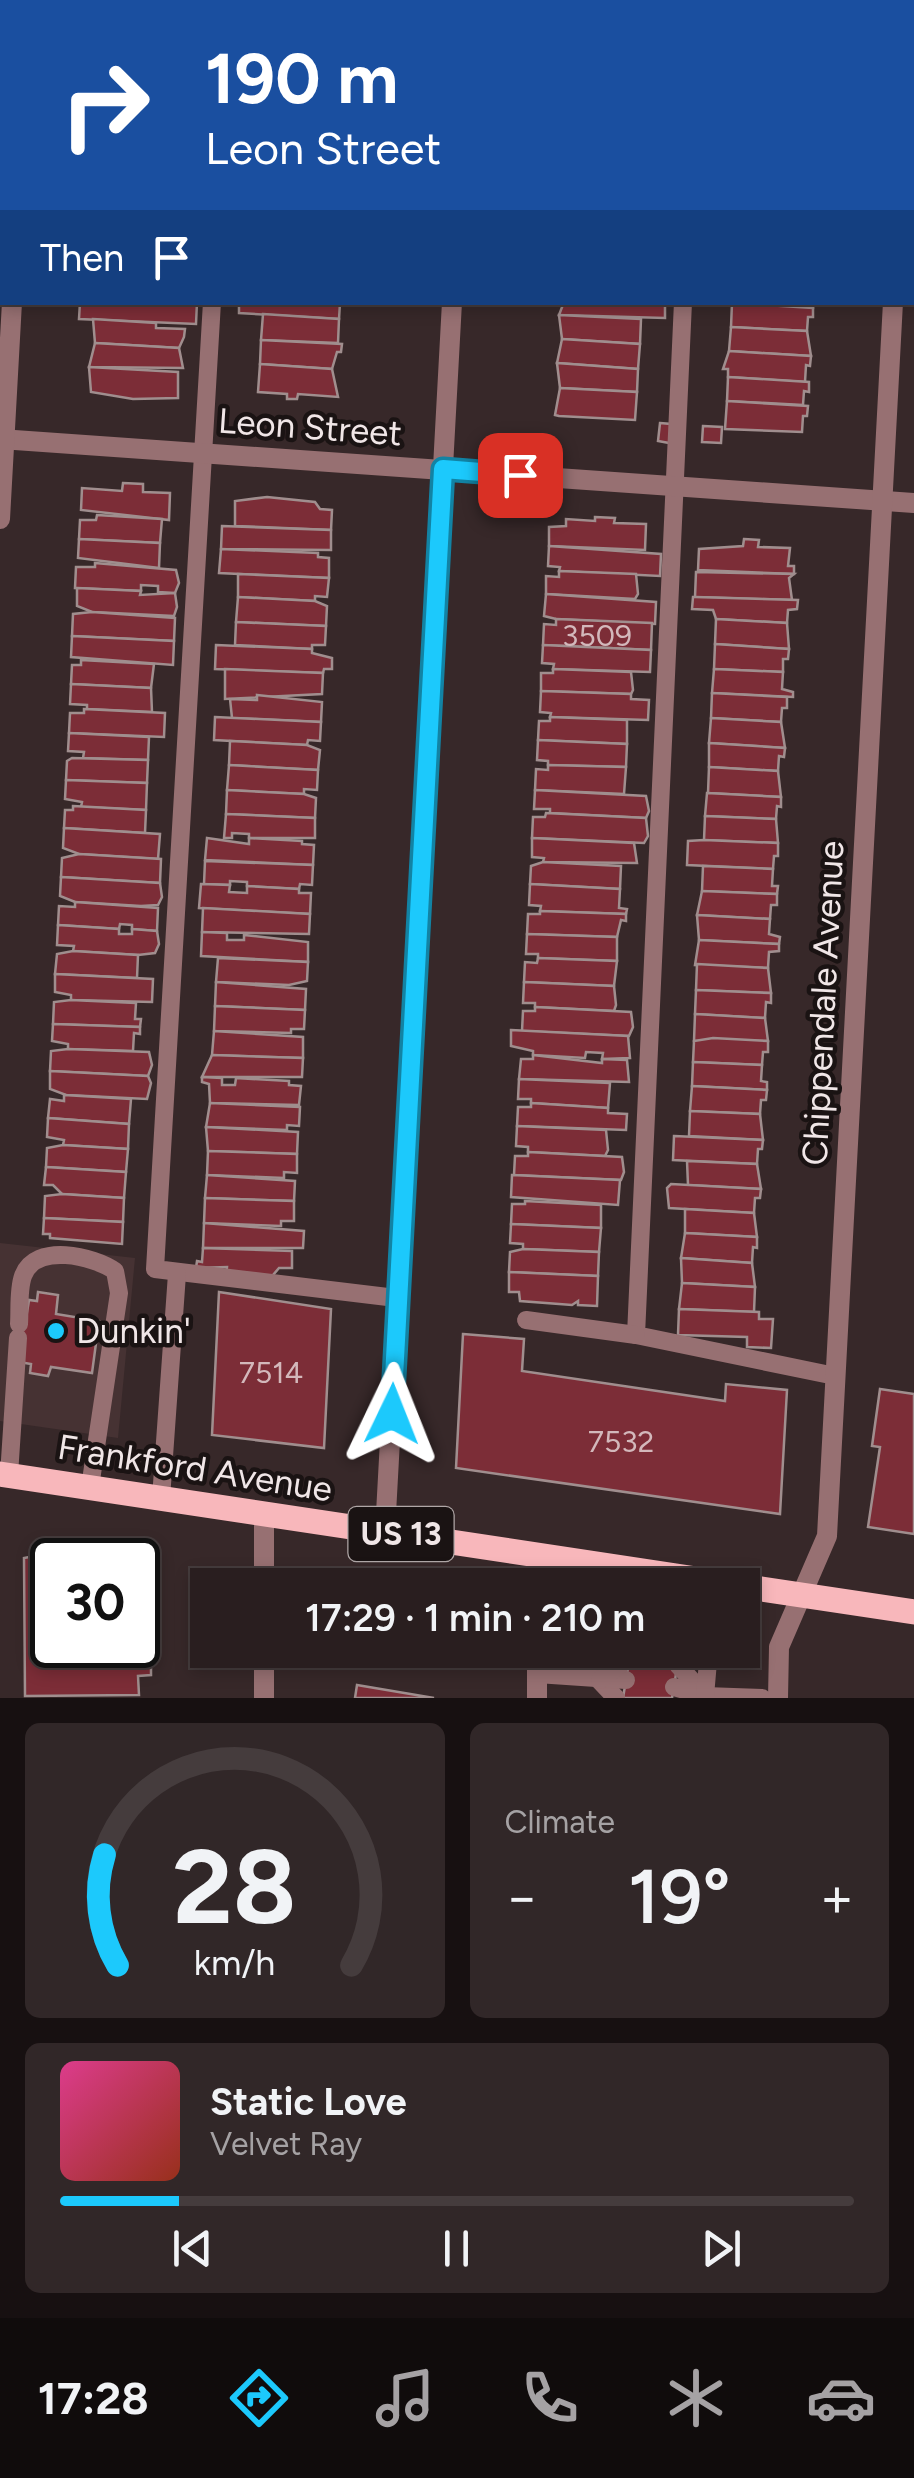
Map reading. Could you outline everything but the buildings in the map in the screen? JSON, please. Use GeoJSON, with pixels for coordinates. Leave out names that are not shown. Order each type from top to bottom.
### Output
{"type":"FeatureCollection","features":[{"type":"Feature","properties":{"kind":"main road","name":"Frankford Avenue"},"geometry":{"type":"LineString","coordinates":[[4,1475],[538,1555],[584,1568]]}},
{"type":"Feature","properties":{"kind":"main road","name":"Frankford Avenue"},"geometry":{"type":"LineString","coordinates":[[760,1589],[914,1612]]}},
{"type":"Feature","properties":{"kind":"street"},"geometry":{"type":"LineString","coordinates":[[0,520],[12,305]]}},
{"type":"Feature","properties":{"kind":"street"},"geometry":{"type":"LineString","coordinates":[[385,1532],[452,305]]}},
{"type":"Feature","properties":{"kind":"street","name":"Chippendale Avenue"},"geometry":{"type":"LineString","coordinates":[[778,1698],[778,1647],[827,1536],[893,305]]}},
{"type":"Feature","properties":{"kind":"street","name":"Leon Street"},"geometry":{"type":"LineString","coordinates":[[2,439],[914,503]]}},
{"type":"Feature","properties":{"kind":"street"},"geometry":{"type":"LineString","coordinates":[[264,1514],[264,1568]]}},
{"type":"Feature","properties":{"kind":"street"},"geometry":{"type":"LineString","coordinates":[[538,1555],[538,1568]]}},
{"type":"Feature","properties":{"kind":"street"},"geometry":{"type":"LineString","coordinates":[[264,1668],[264,1698]]}},
{"type":"Feature","properties":{"kind":"street"},"geometry":{"type":"LineString","coordinates":[[537,1668],[537,1698]]}},
{"type":"Feature","properties":{"kind":"lane"},"geometry":{"type":"LineString","coordinates":[[212,305],[154,1269],[396,1298]]}},
{"type":"Feature","properties":{"kind":"lane"},"geometry":{"type":"LineString","coordinates":[[636,1335],[683,305]]}},
{"type":"Feature","properties":{"kind":"lane"},"geometry":{"type":"LineString","coordinates":[[4,1475],[23,1276],[34,1262],[52,1255],[100,1261],[115,1271],[119,1293],[90,1487]]}},
{"type":"Feature","properties":{"kind":"lane"},"geometry":{"type":"LineString","coordinates":[[162,1498],[177,1274]]}},
{"type":"Feature","properties":{"kind":"lane"},"geometry":{"type":"LineString","coordinates":[[526,1320],[636,1335],[835,1376]]}},
{"type":"Feature","properties":{"kind":"lane"},"geometry":{"type":"LineString","coordinates":[[600,1668],[599,1680],[616,1698]]}},
{"type":"Feature","properties":{"kind":"lane"},"geometry":{"type":"LineString","coordinates":[[599,1680],[615,1668]]}},
{"type":"Feature","properties":{"kind":"lane"},"geometry":{"type":"LineString","coordinates":[[680,1668],[702,1697]]}},
{"type":"Feature","properties":{"kind":"lane"},"geometry":{"type":"LineString","coordinates":[[702,1697],[706,1668]]}},
{"type":"Feature","properties":{"kind":"lane"},"geometry":{"type":"LineString","coordinates":[[537,1674],[626,1680]]}},
{"type":"Feature","properties":{"kind":"lane"},"geometry":{"type":"LineString","coordinates":[[674,1687],[702,1697],[762,1698]]}},
{"type":"Feature","properties":{"kind":"shaded area"},"geometry":{"type":"Polygon","coordinates":[[[0,1243],[135,1258],[118,1438],[0,1421],[0,1243]]]}},
{"type":"Feature","properties":{"kind":"place","name":"Dunkin'"},"geometry":{"type":"Point","coordinates":[56,1331]}},
{"type":"Feature","properties":{"kind":"route"},"geometry":{"type":"LineString","coordinates":[[392,1414],[443,469],[520,475]]}}]}
